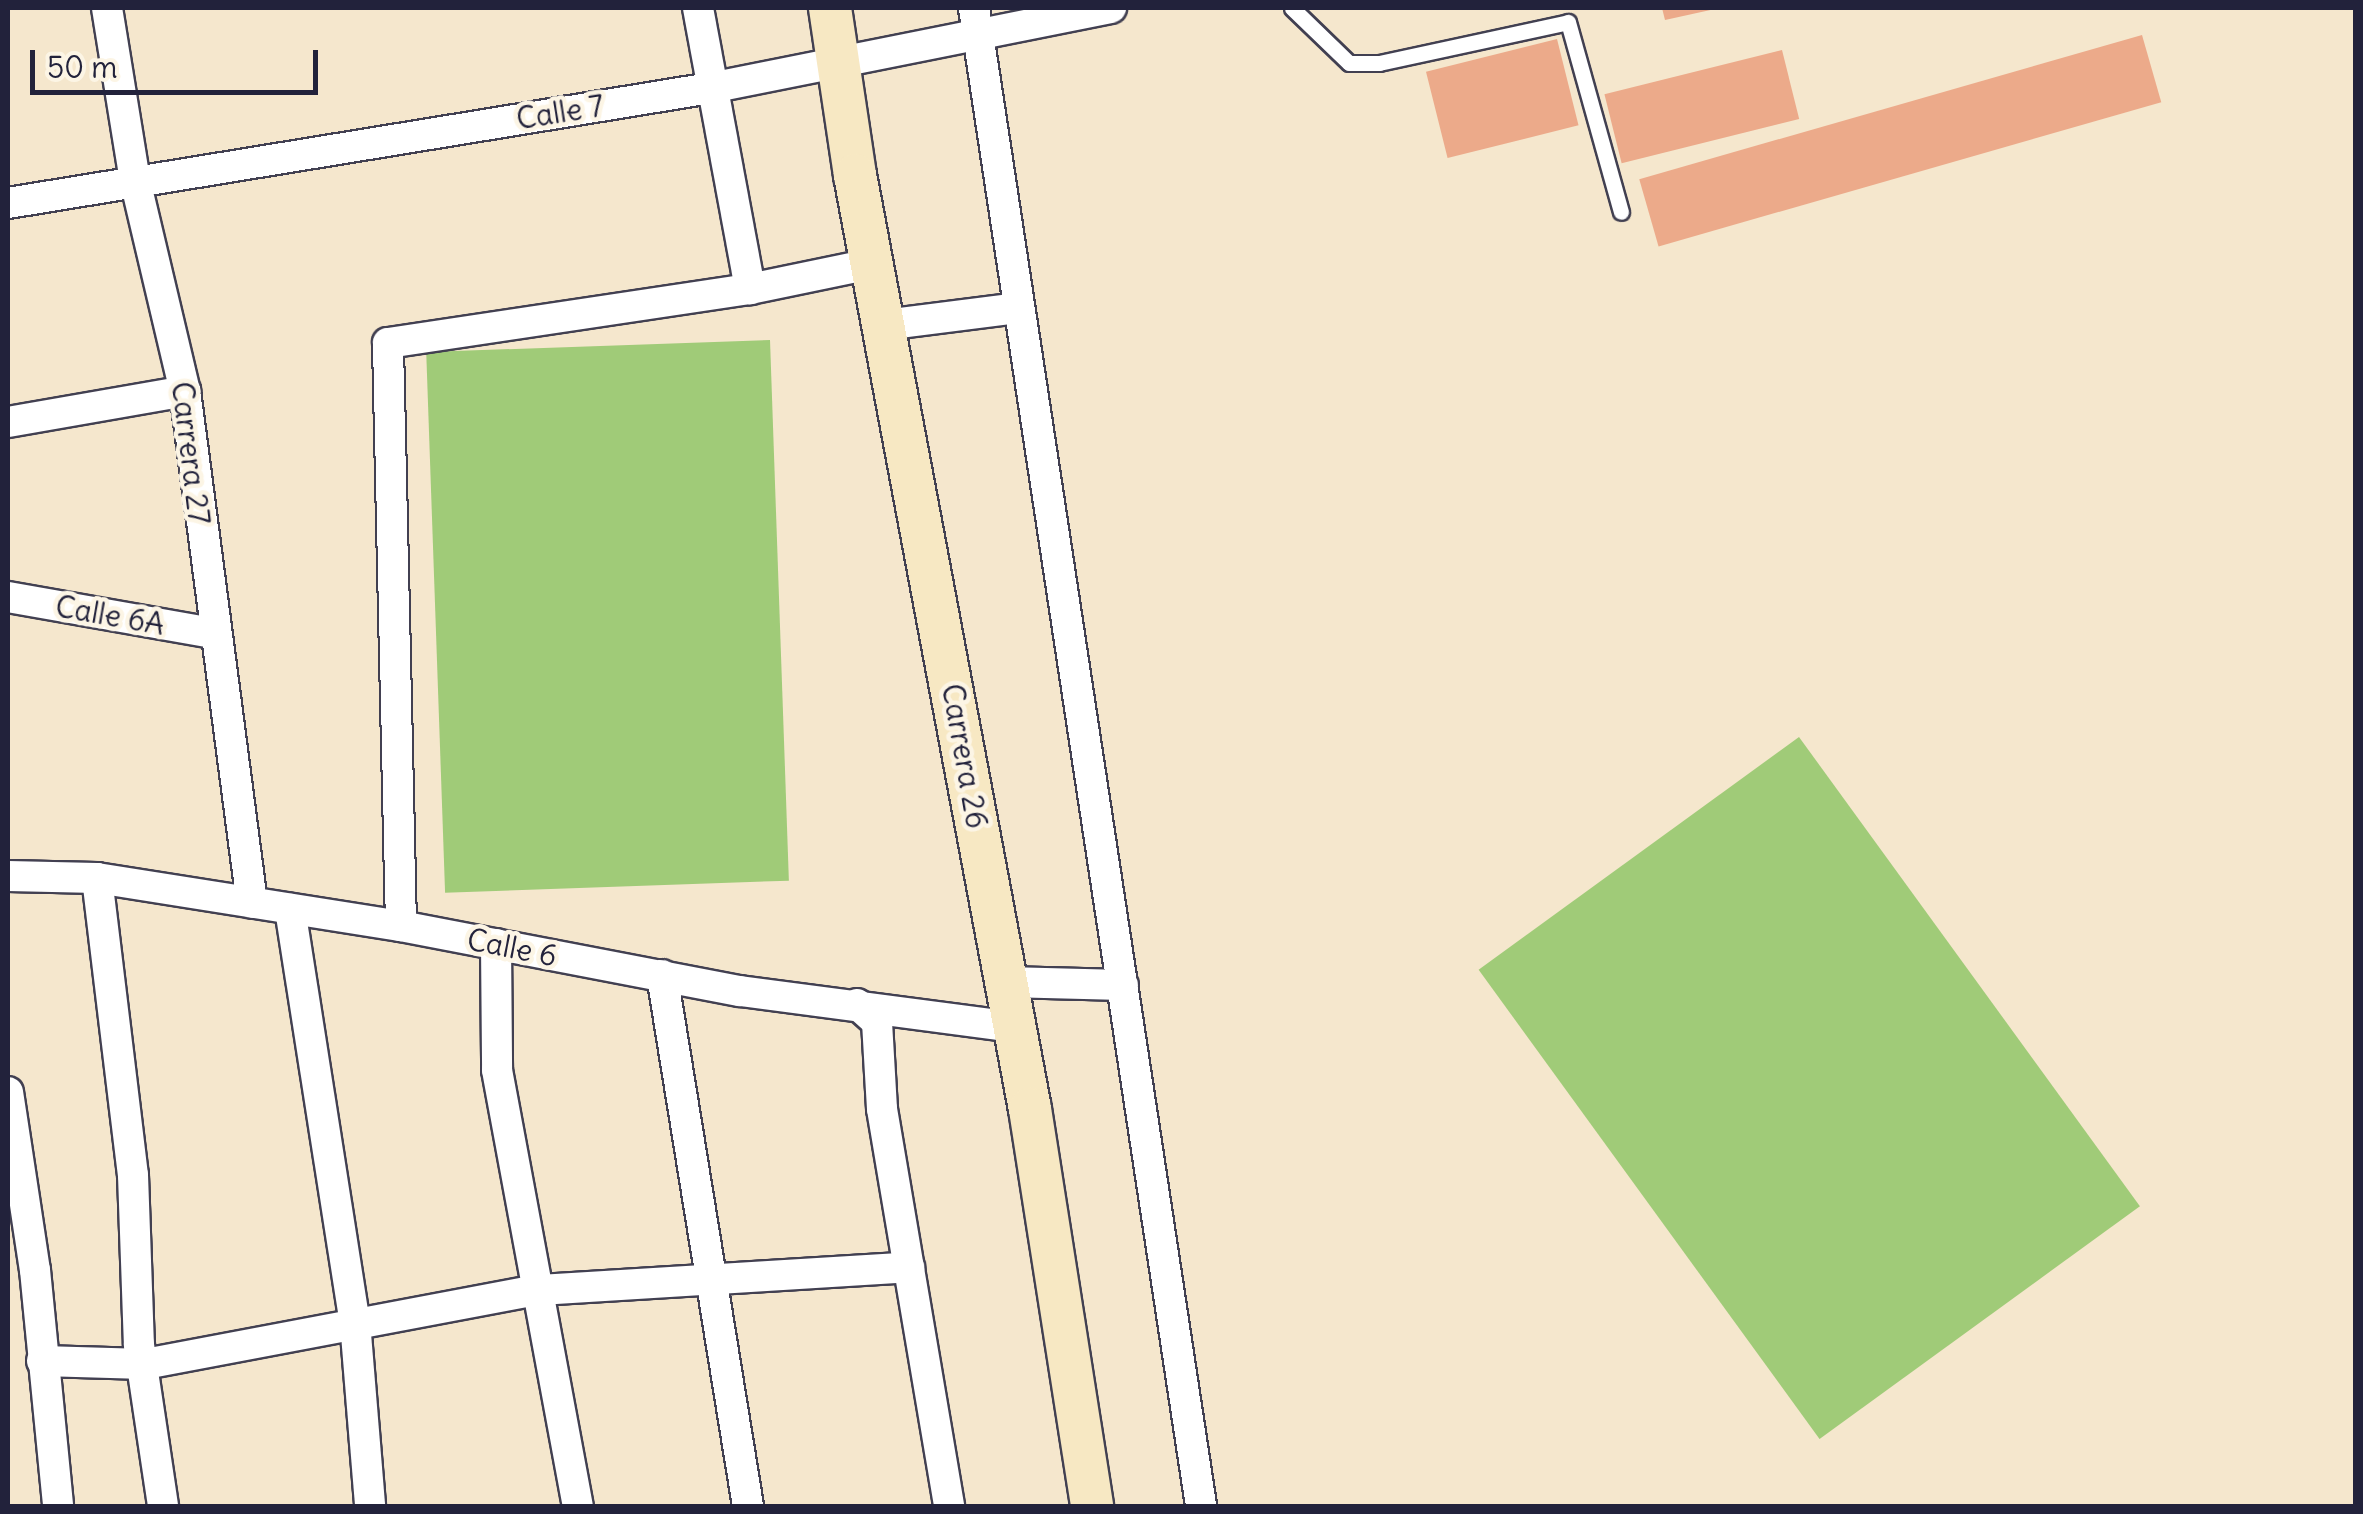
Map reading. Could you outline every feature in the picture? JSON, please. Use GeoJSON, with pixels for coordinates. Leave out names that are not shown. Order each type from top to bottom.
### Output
{"type":"FeatureCollection","features":[{"type":"Feature","properties":{"kind":"main road","name":"Carrera 26"},"geometry":{"type":"LineString","coordinates":[[830,8],[884,324],[1015,1027],[1092,1506]]}},
{"type":"Feature","properties":{"kind":"street","name":"Carrera 27"},"geometry":{"type":"LineString","coordinates":[[107,8],[135,180],[185,390],[212,634],[252,903]]}},
{"type":"Feature","properties":{"kind":"street"},"geometry":{"type":"LineString","coordinates":[[698,8],[750,289]]}},
{"type":"Feature","properties":{"kind":"street","name":"Calle 7"},"geometry":{"type":"LineString","coordinates":[[8,203],[710,88],[839,60],[976,19],[1111,8]]}},
{"type":"Feature","properties":{"kind":"street"},"geometry":{"type":"LineString","coordinates":[[976,19],[1202,1506]]}},
{"type":"Feature","properties":{"kind":"street"},"geometry":{"type":"LineString","coordinates":[[401,926],[388,343],[750,289],[876,262]]}},
{"type":"Feature","properties":{"kind":"street"},"geometry":{"type":"LineString","coordinates":[[884,324],[1018,308]]}},
{"type":"Feature","properties":{"kind":"street"},"geometry":{"type":"LineString","coordinates":[[8,422],[185,390]]}},
{"type":"Feature","properties":{"kind":"street","name":"Calle 6A"},"geometry":{"type":"LineString","coordinates":[[8,597],[212,634]]}},
{"type":"Feature","properties":{"kind":"street","name":"Calle 6"},"geometry":{"type":"LineString","coordinates":[[8,876],[97,878],[401,926],[662,976],[1015,1027]]}},
{"type":"Feature","properties":{"kind":"street"},"geometry":{"type":"LineString","coordinates":[[97,878],[133,1175],[133,1276],[163,1506]]}},
{"type":"Feature","properties":{"kind":"street"},"geometry":{"type":"LineString","coordinates":[[290,909],[355,1322],[370,1506]]}},
{"type":"Feature","properties":{"kind":"street"},"geometry":{"type":"LineString","coordinates":[[496,944],[497,1070],[578,1506]]}},
{"type":"Feature","properties":{"kind":"street"},"geometry":{"type":"LineString","coordinates":[[662,976],[715,1279],[748,1506]]}},
{"type":"Feature","properties":{"kind":"street"},"geometry":{"type":"LineString","coordinates":[[1006,982],[1124,986]]}},
{"type":"Feature","properties":{"kind":"street"},"geometry":{"type":"LineString","coordinates":[[857,1004],[877,1022],[882,1109],[949,1506]]}},
{"type":"Feature","properties":{"kind":"street"},"geometry":{"type":"LineString","coordinates":[[8,1092],[21,1273],[42,1361],[58,1506]]}},
{"type":"Feature","properties":{"kind":"street"},"geometry":{"type":"LineString","coordinates":[[42,1361],[145,1364],[538,1290],[909,1267]]}},
{"type":"Feature","properties":{"kind":"lane"},"geometry":{"type":"LineString","coordinates":[[1292,8],[1349,64],[1379,63],[1568,22],[1621,212]]}},
{"type":"Feature","properties":{"kind":"green space"},"geometry":{"type":"Polygon","coordinates":[[[770,340],[789,881],[445,893],[426,352],[770,340]]]}},
{"type":"Feature","properties":{"kind":"green space"},"geometry":{"type":"Polygon","coordinates":[[[1799,737],[2140,1206],[1820,1439],[1479,970],[1799,737]]]}},
{"type":"Feature","properties":{"kind":"building"},"geometry":{"type":"Polygon","coordinates":[[[1662,8],[1715,8],[1715,9],[1665,20],[1662,8]]]}},
{"type":"Feature","properties":{"kind":"building"},"geometry":{"type":"Polygon","coordinates":[[[2142,35],[2161,102],[1659,246],[1639,179],[2142,35]]]}},
{"type":"Feature","properties":{"kind":"building"},"geometry":{"type":"Polygon","coordinates":[[[1557,39],[1579,125],[1448,158],[1426,72],[1557,39]]]}},
{"type":"Feature","properties":{"kind":"building"},"geometry":{"type":"Polygon","coordinates":[[[1782,50],[1799,119],[1622,163],[1604,94],[1782,50]]]}}]}
